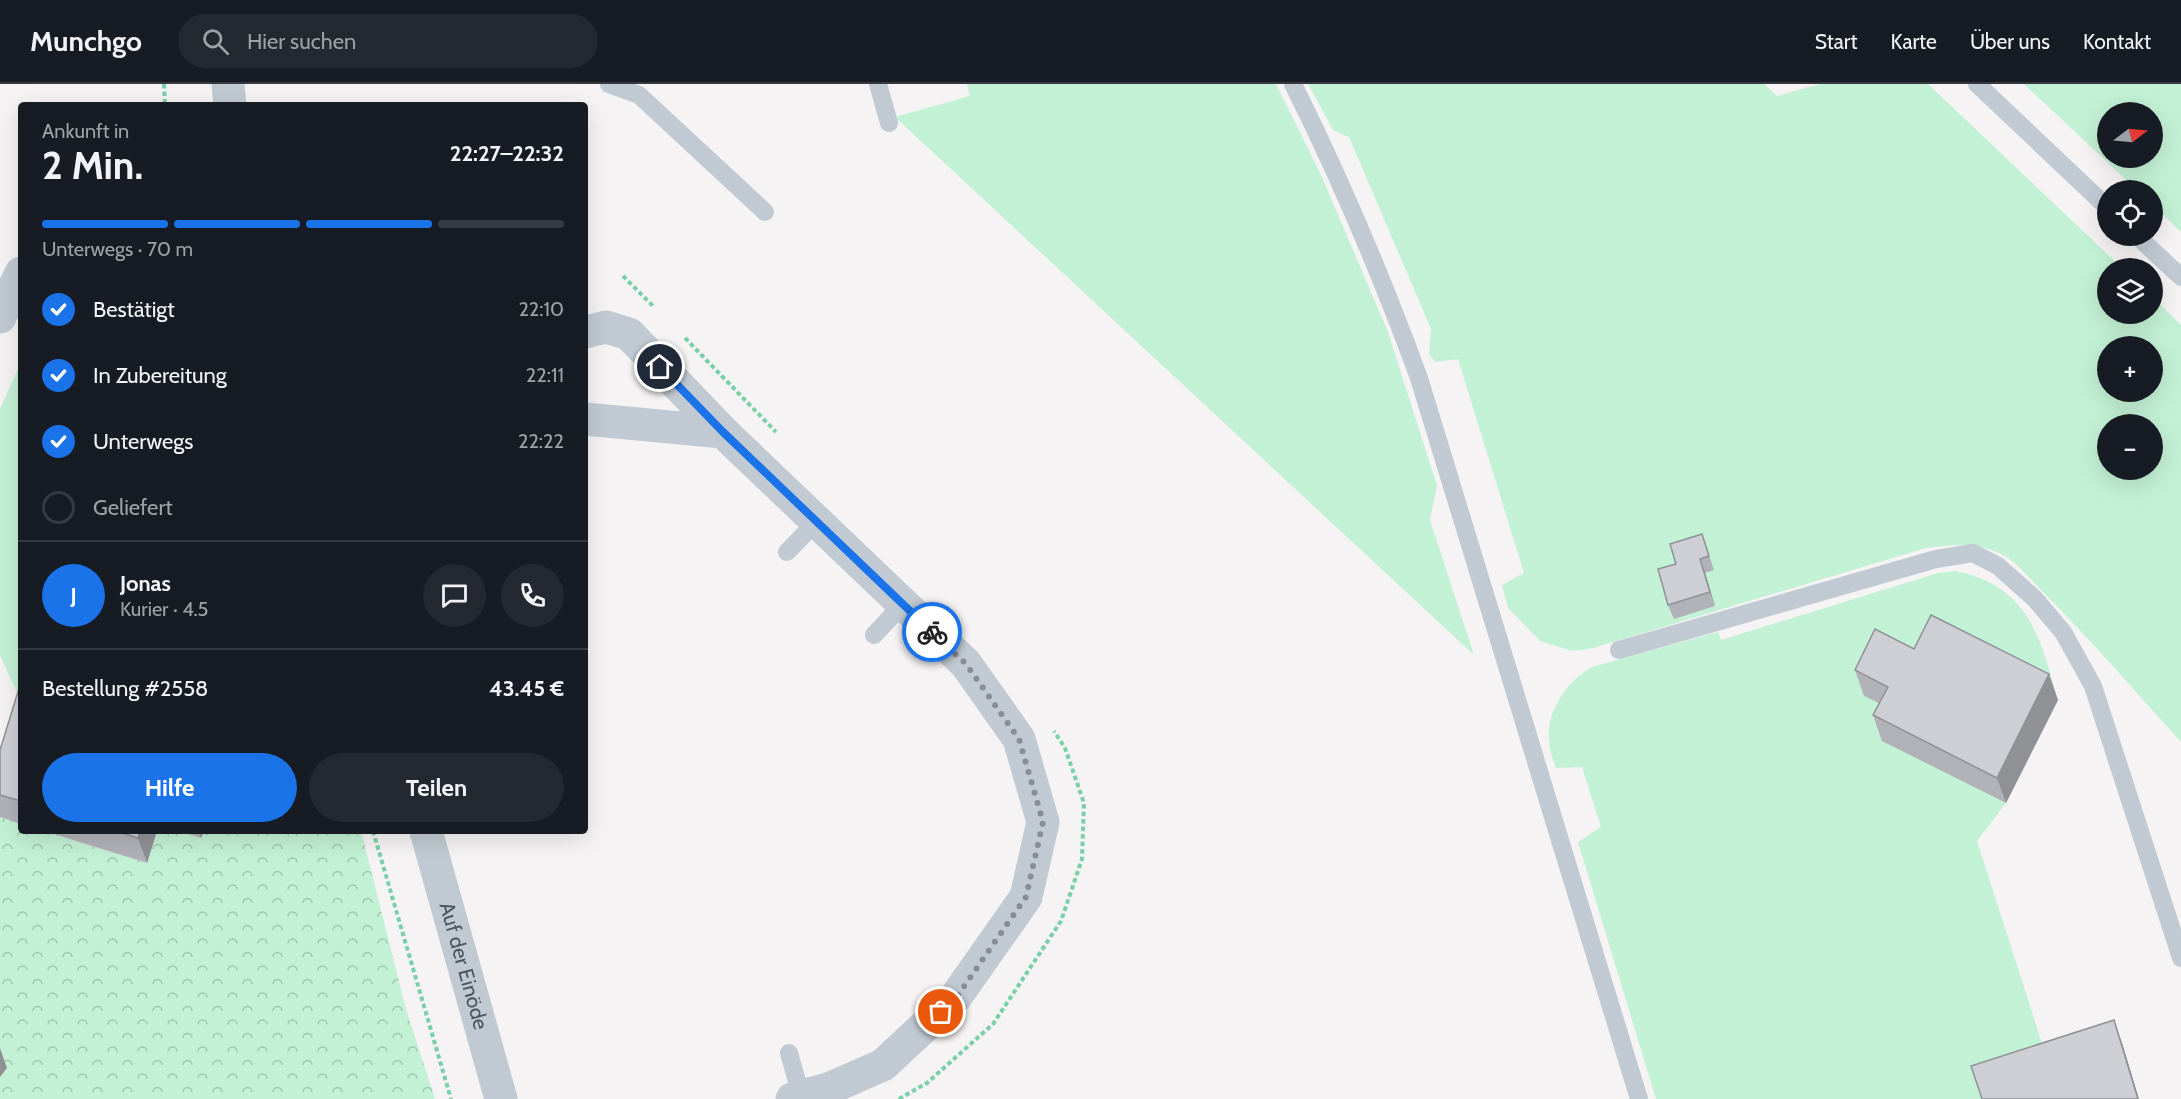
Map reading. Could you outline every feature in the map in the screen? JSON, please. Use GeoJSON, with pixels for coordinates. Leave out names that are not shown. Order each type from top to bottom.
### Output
{"type":"FeatureCollection","features":[{"type":"Feature","properties":{"kind":"street"},"geometry":{"type":"LineString","coordinates":[[228,84],[230,102]]}},
{"type":"Feature","properties":{"kind":"street"},"geometry":{"type":"LineString","coordinates":[[0,317],[18,279]]}},
{"type":"Feature","properties":{"kind":"street"},"geometry":{"type":"LineString","coordinates":[[588,331],[606,327],[629,334],[723,432],[966,664],[1019,739],[1043,822],[1026,897],[956,998],[883,1065],[828,1089],[799,1098]]}},
{"type":"Feature","properties":{"kind":"street"},"geometry":{"type":"LineString","coordinates":[[588,419],[723,432]]}},
{"type":"Feature","properties":{"kind":"street","name":"Auf der Einöde"},"geometry":{"type":"LineString","coordinates":[[427,834],[501,1099]]}},
{"type":"Feature","properties":{"kind":"lane"},"geometry":{"type":"LineString","coordinates":[[609,84],[639,95],[765,212]]}},
{"type":"Feature","properties":{"kind":"lane"},"geometry":{"type":"LineString","coordinates":[[878,84],[889,123]]}},
{"type":"Feature","properties":{"kind":"lane"},"geometry":{"type":"LineString","coordinates":[[1293,84],[1331,159],[1385,284],[1419,378],[1639,1099]]}},
{"type":"Feature","properties":{"kind":"lane"},"geometry":{"type":"LineString","coordinates":[[1977,84],[2097,198]]}},
{"type":"Feature","properties":{"kind":"lane"},"geometry":{"type":"LineString","coordinates":[[2147,246],[2181,278]]}},
{"type":"Feature","properties":{"kind":"lane"},"geometry":{"type":"LineString","coordinates":[[787,552],[816,522]]}},
{"type":"Feature","properties":{"kind":"lane"},"geometry":{"type":"LineString","coordinates":[[1619,650],[1936,559],[1973,553],[1998,566],[2035,598],[2063,632],[2093,686],[2181,958]]}},
{"type":"Feature","properties":{"kind":"lane"},"geometry":{"type":"LineString","coordinates":[[874,635],[903,604]]}},
{"type":"Feature","properties":{"kind":"lane"},"geometry":{"type":"LineString","coordinates":[[789,1053],[799,1098]]}},
{"type":"Feature","properties":{"kind":"path"},"geometry":{"type":"LineString","coordinates":[[164,84],[165,102]]}},
{"type":"Feature","properties":{"kind":"path"},"geometry":{"type":"LineString","coordinates":[[623,276],[657,310]]}},
{"type":"Feature","properties":{"kind":"path"},"geometry":{"type":"LineString","coordinates":[[682,336],[783,438]]}},
{"type":"Feature","properties":{"kind":"path"},"geometry":{"type":"LineString","coordinates":[[899,1099],[927,1083],[993,1024],[1061,921],[1082,859],[1083,803],[1065,748],[1048,721]]}},
{"type":"Feature","properties":{"kind":"path"},"geometry":{"type":"LineString","coordinates":[[374,834],[451,1099]]}},
{"type":"Feature","properties":{"kind":"green space"},"geometry":{"type":"Polygon","coordinates":[[[967,84],[1276,84],[1321,175],[1388,332],[1437,486],[1430,520],[1474,655],[895,117],[970,96],[967,84]]]}},
{"type":"Feature","properties":{"kind":"green space"},"geometry":{"type":"Polygon","coordinates":[[[1308,84],[1764,84],[1777,96],[1820,84],[1928,84],[2111,258],[2097,258],[2097,324],[2163,324],[2163,308],[2181,325],[2181,742],[2095,646],[2017,566],[2007,557],[1983,547],[1955,545],[1926,548],[1593,648],[1572,651],[1540,641],[1508,608],[1502,585],[1524,573],[1458,359],[1436,362],[1429,355],[1431,329],[1349,137],[1333,130],[1308,84]]]}},
{"type":"Feature","properties":{"kind":"green space"},"geometry":{"type":"Polygon","coordinates":[[[2024,84],[2181,84],[2181,232],[2163,215],[2163,180],[2126,180],[2114,168],[2163,168],[2163,102],[2097,102],[2097,152],[2024,84]]]}},
{"type":"Feature","properties":{"kind":"green space"},"geometry":{"type":"Polygon","coordinates":[[[18,369],[18,695],[0,655],[0,409],[18,369]]]}},
{"type":"Feature","properties":{"kind":"green space"},"geometry":{"type":"Polygon","coordinates":[[[1956,571],[1981,579],[2000,589],[2016,602],[2037,635],[2058,700],[1941,640],[1883,741],[2006,803],[1977,841],[2050,1068],[1983,1099],[1656,1099],[1578,842],[1601,827],[1582,767],[1556,768],[1550,751],[1551,718],[1560,697],[1575,680],[1592,667],[1718,632],[1721,640],[1938,573],[1956,571]]]}},
{"type":"Feature","properties":{"kind":"green space"},"geometry":{"type":"Polygon","coordinates":[[[0,817],[18,823],[18,834],[54,834],[147,863],[156,834],[188,834],[201,838],[203,834],[362,834],[406,1009],[435,1099],[0,1099],[0,1077],[7,1068],[0,1062],[0,817]]]}},
{"type":"Feature","properties":{"kind":"building"},"geometry":{"type":"Polygon","coordinates":[[[1702,534],[1709,556],[1700,559],[1710,592],[1668,605],[1658,569],[1676,564],[1670,544],[1702,534]]]}},
{"type":"Feature","properties":{"kind":"building"},"geometry":{"type":"Polygon","coordinates":[[[1931,615],[2049,674],[1997,778],[1873,715],[1888,687],[1855,670],[1875,629],[1914,649],[1931,615]]]}},
{"type":"Feature","properties":{"kind":"building"},"geometry":{"type":"Polygon","coordinates":[[[18,692],[18,800],[0,795],[0,750],[18,692]]]}},
{"type":"Feature","properties":{"kind":"building"},"geometry":{"type":"Polygon","coordinates":[[[125,834],[139,834],[138,838],[125,834]]]}},
{"type":"Feature","properties":{"kind":"building"},"geometry":{"type":"Polygon","coordinates":[[[2114,1020],[2138,1099],[1982,1099],[1971,1066],[2114,1020]]]}},
{"type":"Feature","properties":{"kind":"way so far"},"geometry":{"type":"LineString","coordinates":[[932,632],[966,664],[1019,739],[1043,822],[1026,897],[956,998],[941,1012]]}},
{"type":"Feature","properties":{"kind":"route"},"geometry":{"type":"LineString","coordinates":[[660,367],[723,432],[932,632]]}}]}
